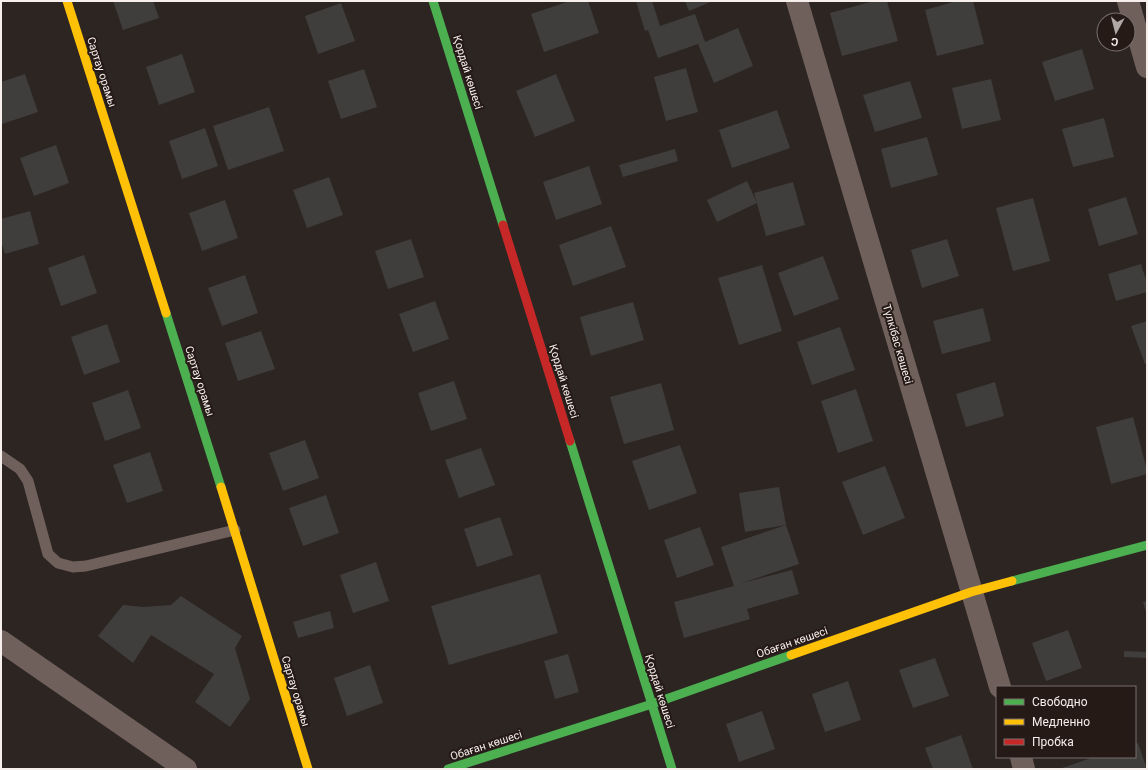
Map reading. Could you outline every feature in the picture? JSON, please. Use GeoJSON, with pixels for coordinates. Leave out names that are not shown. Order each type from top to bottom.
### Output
{"type":"FeatureCollection","features":[{"type":"Feature","properties":{"kind":"street","name":"Сартау орамы"},"geometry":{"type":"LineString","coordinates":[[67,1],[235,530],[308,769]]}},
{"type":"Feature","properties":{"kind":"street","name":"Қордай көшесі"},"geometry":{"type":"LineString","coordinates":[[433,1],[672,769]]}},
{"type":"Feature","properties":{"kind":"street","name":"Түлкібас көшесі"},"geometry":{"type":"LineString","coordinates":[[797,1],[1000,686]]}},
{"type":"Feature","properties":{"kind":"street"},"geometry":{"type":"LineString","coordinates":[[1128,1],[1147,67]]}},
{"type":"Feature","properties":{"kind":"street","name":"Обаған көшесі"},"geometry":{"type":"LineString","coordinates":[[448,769],[652,704],[971,592],[1147,545]]}},
{"type":"Feature","properties":{"kind":"street"},"geometry":{"type":"LineString","coordinates":[[1,641],[186,769]]}},
{"type":"Feature","properties":{"kind":"street"},"geometry":{"type":"LineString","coordinates":[[1021,758],[1024,769]]}},
{"type":"Feature","properties":{"kind":"lane"},"geometry":{"type":"LineString","coordinates":[[1,456],[20,469],[28,481],[48,554],[58,563],[73,567],[86,566],[235,530]]}},
{"type":"Feature","properties":{"kind":"building"},"geometry":{"type":"Polygon","coordinates":[[[113,1],[153,1],[159,18],[123,30],[113,1]]]}},
{"type":"Feature","properties":{"kind":"building"},"geometry":{"type":"Polygon","coordinates":[[[570,1],[588,1],[599,33],[544,52],[531,14],[570,1]]]}},
{"type":"Feature","properties":{"kind":"building"},"geometry":{"type":"Polygon","coordinates":[[[636,1],[652,1],[660,26],[695,14],[705,42],[738,28],[753,66],[714,83],[698,44],[658,58],[648,30],[645,31],[636,1]]]}},
{"type":"Feature","properties":{"kind":"building"},"geometry":{"type":"Polygon","coordinates":[[[685,1],[713,1],[689,11],[685,1]]]}},
{"type":"Feature","properties":{"kind":"building"},"geometry":{"type":"Polygon","coordinates":[[[874,1],[887,1],[898,41],[842,56],[830,13],[874,1]]]}},
{"type":"Feature","properties":{"kind":"building"},"geometry":{"type":"Polygon","coordinates":[[[957,1],[973,1],[984,44],[937,56],[925,10],[957,1]]]}},
{"type":"Feature","properties":{"kind":"building"},"geometry":{"type":"Polygon","coordinates":[[[341,3],[355,41],[318,54],[305,16],[341,3]]]}},
{"type":"Feature","properties":{"kind":"building"},"geometry":{"type":"Polygon","coordinates":[[[1082,49],[1094,89],[1055,101],[1042,62],[1082,49]]]}},
{"type":"Feature","properties":{"kind":"building"},"geometry":{"type":"Polygon","coordinates":[[[182,54],[195,92],[159,105],[146,67],[182,54]]]}},
{"type":"Feature","properties":{"kind":"building"},"geometry":{"type":"Polygon","coordinates":[[[686,68],[698,112],[666,121],[654,77],[686,68]]]}},
{"type":"Feature","properties":{"kind":"building"},"geometry":{"type":"Polygon","coordinates":[[[364,69],[377,107],[341,119],[328,81],[364,69]]]}},
{"type":"Feature","properties":{"kind":"building"},"geometry":{"type":"Polygon","coordinates":[[[25,74],[38,112],[2,124],[1,82],[25,74]]]}},
{"type":"Feature","properties":{"kind":"building"},"geometry":{"type":"Polygon","coordinates":[[[556,74],[575,121],[535,137],[516,91],[556,74]]]}},
{"type":"Feature","properties":{"kind":"building"},"geometry":{"type":"Polygon","coordinates":[[[991,79],[1001,120],[962,129],[952,88],[991,79]]]}},
{"type":"Feature","properties":{"kind":"building"},"geometry":{"type":"Polygon","coordinates":[[[910,81],[922,118],[875,132],[863,95],[910,81]]]}},
{"type":"Feature","properties":{"kind":"building"},"geometry":{"type":"Polygon","coordinates":[[[269,107],[284,151],[228,170],[213,126],[269,107]]]}},
{"type":"Feature","properties":{"kind":"building"},"geometry":{"type":"Polygon","coordinates":[[[777,110],[790,148],[732,168],[719,130],[777,110]]]}},
{"type":"Feature","properties":{"kind":"building"},"geometry":{"type":"Polygon","coordinates":[[[1104,118],[1114,157],[1073,167],[1062,129],[1104,118]]]}},
{"type":"Feature","properties":{"kind":"building"},"geometry":{"type":"Polygon","coordinates":[[[205,128],[218,166],[182,179],[169,141],[205,128]]]}},
{"type":"Feature","properties":{"kind":"building"},"geometry":{"type":"Polygon","coordinates":[[[927,137],[938,175],[891,188],[881,149],[927,137]]]}},
{"type":"Feature","properties":{"kind":"building"},"geometry":{"type":"Polygon","coordinates":[[[56,145],[69,183],[34,196],[20,158],[56,145]]]}},
{"type":"Feature","properties":{"kind":"building"},"geometry":{"type":"Polygon","coordinates":[[[675,149],[678,161],[623,177],[619,165],[675,149]]]}},
{"type":"Feature","properties":{"kind":"building"},"geometry":{"type":"Polygon","coordinates":[[[589,166],[602,204],[556,220],[543,182],[589,166]]]}},
{"type":"Feature","properties":{"kind":"building"},"geometry":{"type":"Polygon","coordinates":[[[329,177],[343,215],[307,228],[293,190],[329,177]]]}},
{"type":"Feature","properties":{"kind":"building"},"geometry":{"type":"Polygon","coordinates":[[[747,181],[757,203],[717,222],[707,200],[747,181]]]}},
{"type":"Feature","properties":{"kind":"building"},"geometry":{"type":"Polygon","coordinates":[[[793,182],[805,225],[766,236],[754,193],[793,182]]]}},
{"type":"Feature","properties":{"kind":"building"},"geometry":{"type":"Polygon","coordinates":[[[1126,197],[1138,234],[1099,246],[1088,209],[1126,197]]]}},
{"type":"Feature","properties":{"kind":"building"},"geometry":{"type":"Polygon","coordinates":[[[1033,198],[1050,261],[1013,271],[996,208],[1033,198]]]}},
{"type":"Feature","properties":{"kind":"building"},"geometry":{"type":"Polygon","coordinates":[[[225,200],[238,238],[202,251],[189,213],[225,200]]]}},
{"type":"Feature","properties":{"kind":"building"},"geometry":{"type":"Polygon","coordinates":[[[30,211],[39,244],[5,254],[1,241],[1,219],[30,211]]]}},
{"type":"Feature","properties":{"kind":"building"},"geometry":{"type":"Polygon","coordinates":[[[611,226],[626,267],[573,286],[559,245],[611,226]]]}},
{"type":"Feature","properties":{"kind":"building"},"geometry":{"type":"Polygon","coordinates":[[[411,239],[424,277],[388,289],[375,251],[411,239]]]}},
{"type":"Feature","properties":{"kind":"building"},"geometry":{"type":"Polygon","coordinates":[[[947,239],[959,276],[922,288],[911,250],[947,239]]]}},
{"type":"Feature","properties":{"kind":"building"},"geometry":{"type":"Polygon","coordinates":[[[84,255],[97,293],[61,306],[48,268],[84,255]]]}},
{"type":"Feature","properties":{"kind":"building"},"geometry":{"type":"Polygon","coordinates":[[[823,256],[839,299],[794,316],[778,273],[823,256]]]}},
{"type":"Feature","properties":{"kind":"building"},"geometry":{"type":"Polygon","coordinates":[[[1141,264],[1147,283],[1147,292],[1116,301],[1108,274],[1141,264]]]}},
{"type":"Feature","properties":{"kind":"building"},"geometry":{"type":"Polygon","coordinates":[[[762,265],[782,331],[739,345],[718,278],[762,265]]]}},
{"type":"Feature","properties":{"kind":"building"},"geometry":{"type":"Polygon","coordinates":[[[245,275],[258,313],[222,326],[208,288],[245,275]]]}},
{"type":"Feature","properties":{"kind":"building"},"geometry":{"type":"Polygon","coordinates":[[[435,301],[449,339],[413,352],[399,314],[435,301]]]}},
{"type":"Feature","properties":{"kind":"building"},"geometry":{"type":"Polygon","coordinates":[[[633,302],[644,340],[591,356],[580,317],[633,302]]]}},
{"type":"Feature","properties":{"kind":"building"},"geometry":{"type":"Polygon","coordinates":[[[983,308],[991,341],[942,354],[933,321],[983,308]]]}},
{"type":"Feature","properties":{"kind":"building"},"geometry":{"type":"Polygon","coordinates":[[[1147,321],[1147,364],[1145,364],[1131,326],[1147,321]]]}},
{"type":"Feature","properties":{"kind":"building"},"geometry":{"type":"Polygon","coordinates":[[[107,324],[120,362],[84,375],[71,337],[107,324]]]}},
{"type":"Feature","properties":{"kind":"building"},"geometry":{"type":"Polygon","coordinates":[[[840,327],[855,370],[812,385],[797,342],[840,327]]]}},
{"type":"Feature","properties":{"kind":"building"},"geometry":{"type":"Polygon","coordinates":[[[261,331],[275,369],[238,381],[225,343],[261,331]]]}},
{"type":"Feature","properties":{"kind":"building"},"geometry":{"type":"Polygon","coordinates":[[[454,381],[467,419],[431,431],[418,393],[454,381]]]}},
{"type":"Feature","properties":{"kind":"building"},"geometry":{"type":"Polygon","coordinates":[[[995,382],[1004,416],[966,427],[956,394],[995,382]]]}},
{"type":"Feature","properties":{"kind":"building"},"geometry":{"type":"Polygon","coordinates":[[[661,383],[674,430],[624,444],[610,397],[661,383]]]}},
{"type":"Feature","properties":{"kind":"building"},"geometry":{"type":"Polygon","coordinates":[[[856,389],[873,441],[838,453],[821,401],[856,389]]]}},
{"type":"Feature","properties":{"kind":"building"},"geometry":{"type":"Polygon","coordinates":[[[128,390],[141,428],[105,441],[92,403],[128,390]]]}},
{"type":"Feature","properties":{"kind":"building"},"geometry":{"type":"Polygon","coordinates":[[[1133,417],[1147,474],[1111,484],[1096,427],[1133,417]]]}},
{"type":"Feature","properties":{"kind":"building"},"geometry":{"type":"Polygon","coordinates":[[[305,440],[319,478],[283,491],[269,453],[305,440]]]}},
{"type":"Feature","properties":{"kind":"building"},"geometry":{"type":"Polygon","coordinates":[[[680,445],[697,493],[649,510],[632,461],[680,445]]]}},
{"type":"Feature","properties":{"kind":"building"},"geometry":{"type":"Polygon","coordinates":[[[481,448],[495,485],[459,498],[445,460],[481,448]]]}},
{"type":"Feature","properties":{"kind":"building"},"geometry":{"type":"Polygon","coordinates":[[[150,452],[163,491],[127,503],[113,465],[150,452]]]}},
{"type":"Feature","properties":{"kind":"building"},"geometry":{"type":"Polygon","coordinates":[[[885,466],[905,518],[863,535],[842,482],[885,466]]]}},
{"type":"Feature","properties":{"kind":"building"},"geometry":{"type":"Polygon","coordinates":[[[779,487],[786,525],[745,532],[739,493],[779,487]]]}},
{"type":"Feature","properties":{"kind":"building"},"geometry":{"type":"Polygon","coordinates":[[[326,495],[339,533],[303,546],[289,508],[326,495]]]}},
{"type":"Feature","properties":{"kind":"building"},"geometry":{"type":"Polygon","coordinates":[[[500,517],[513,555],[477,567],[464,529],[500,517]]]}},
{"type":"Feature","properties":{"kind":"building"},"geometry":{"type":"Polygon","coordinates":[[[786,525],[799,564],[742,583],[792,570],[799,594],[747,609],[750,619],[684,638],[674,602],[734,586],[721,547],[786,525]]]}},
{"type":"Feature","properties":{"kind":"building"},"geometry":{"type":"Polygon","coordinates":[[[700,527],[714,565],[677,578],[664,540],[700,527]]]}},
{"type":"Feature","properties":{"kind":"building"},"geometry":{"type":"Polygon","coordinates":[[[376,562],[389,601],[353,613],[340,575],[376,562]]]}},
{"type":"Feature","properties":{"kind":"building"},"geometry":{"type":"Polygon","coordinates":[[[540,574],[558,633],[449,665],[431,606],[540,574]]]}},
{"type":"Feature","properties":{"kind":"building"},"geometry":{"type":"Polygon","coordinates":[[[181,596],[242,636],[235,648],[250,699],[230,727],[195,702],[214,674],[151,635],[133,663],[98,636],[123,605],[143,607],[171,605],[181,596]]]}},
{"type":"Feature","properties":{"kind":"building"},"geometry":{"type":"Polygon","coordinates":[[[1147,601],[1147,615],[1143,602],[1147,601]]]}},
{"type":"Feature","properties":{"kind":"building"},"geometry":{"type":"Polygon","coordinates":[[[330,611],[334,628],[298,638],[293,622],[330,611]]]}},
{"type":"Feature","properties":{"kind":"building"},"geometry":{"type":"Polygon","coordinates":[[[1068,630],[1082,668],[1046,681],[1032,643],[1068,630]]]}},
{"type":"Feature","properties":{"kind":"building"},"geometry":{"type":"Polygon","coordinates":[[[1124,651],[1146,652],[1146,658],[1124,657],[1124,651]]]}},
{"type":"Feature","properties":{"kind":"building"},"geometry":{"type":"Polygon","coordinates":[[[568,654],[579,692],[555,699],[544,661],[568,654]]]}},
{"type":"Feature","properties":{"kind":"building"},"geometry":{"type":"Polygon","coordinates":[[[935,658],[949,696],[913,708],[899,670],[935,658]]]}},
{"type":"Feature","properties":{"kind":"building"},"geometry":{"type":"Polygon","coordinates":[[[370,665],[383,703],[347,716],[334,678],[370,665]]]}},
{"type":"Feature","properties":{"kind":"building"},"geometry":{"type":"Polygon","coordinates":[[[848,681],[861,720],[825,732],[812,694],[848,681]]]}},
{"type":"Feature","properties":{"kind":"building"},"geometry":{"type":"Polygon","coordinates":[[[762,711],[775,749],[739,762],[726,724],[762,711]]]}},
{"type":"Feature","properties":{"kind":"building"},"geometry":{"type":"Polygon","coordinates":[[[961,735],[973,769],[933,769],[925,748],[961,735]]]}},
{"type":"Feature","properties":{"kind":"building"},"geometry":{"type":"Polygon","coordinates":[[[1138,743],[1147,769],[1059,769],[1091,758],[1136,758],[1136,744],[1138,743]]]}},
{"type":"Feature","properties":{"kind":"traffic: fast"},"geometry":{"type":"LineString","coordinates":[[433,1],[503,225]]}},
{"type":"Feature","properties":{"kind":"traffic: fast"},"geometry":{"type":"LineString","coordinates":[[166,313],[221,487]]}},
{"type":"Feature","properties":{"kind":"traffic: fast"},"geometry":{"type":"LineString","coordinates":[[570,441],[672,769]]}},
{"type":"Feature","properties":{"kind":"traffic: fast"},"geometry":{"type":"LineString","coordinates":[[1012,581],[1147,545]]}},
{"type":"Feature","properties":{"kind":"traffic: fast"},"geometry":{"type":"LineString","coordinates":[[448,769],[652,704],[791,655]]}},
{"type":"Feature","properties":{"kind":"traffic: slow"},"geometry":{"type":"LineString","coordinates":[[67,1],[166,313]]}},
{"type":"Feature","properties":{"kind":"traffic: slow"},"geometry":{"type":"LineString","coordinates":[[221,487],[308,769]]}},
{"type":"Feature","properties":{"kind":"traffic: slow"},"geometry":{"type":"LineString","coordinates":[[791,655],[971,592],[1012,581]]}},
{"type":"Feature","properties":{"kind":"traffic: jam"},"geometry":{"type":"LineString","coordinates":[[503,225],[570,441]]}}]}
